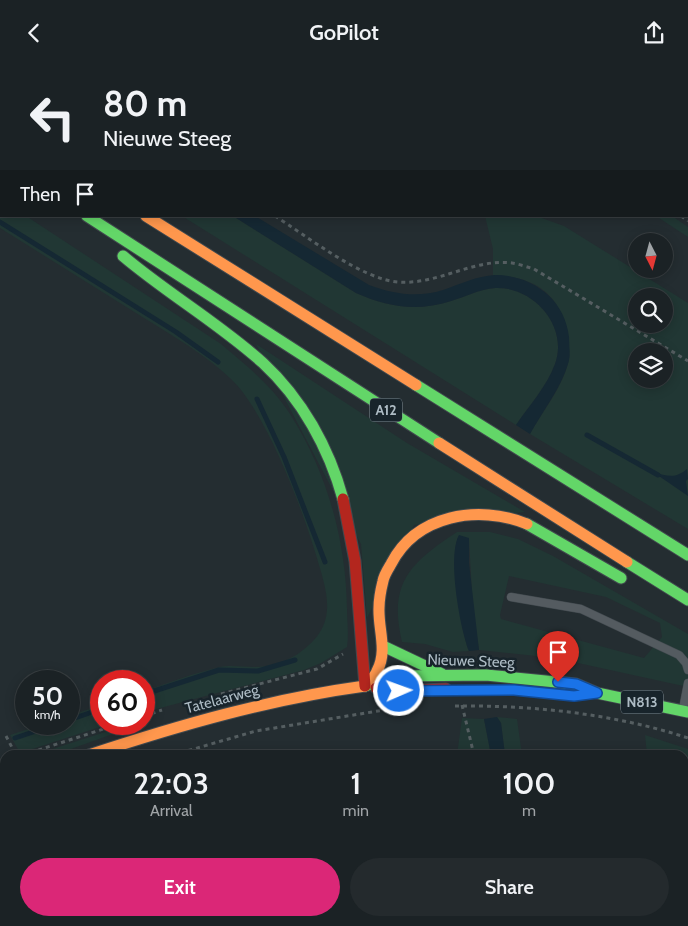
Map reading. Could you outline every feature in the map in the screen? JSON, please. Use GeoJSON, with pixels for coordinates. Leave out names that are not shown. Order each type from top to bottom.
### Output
{"type":"FeatureCollection","features":[{"type":"Feature","properties":{"kind":"main road"},"geometry":{"type":"LineString","coordinates":[[75,217],[163,289],[240,343],[274,374],[297,402],[314,428],[344,495],[354,542],[366,686]]}},
{"type":"Feature","properties":{"kind":"main road","name":"A12"},"geometry":{"type":"LineString","coordinates":[[89,217],[400,419],[688,600]]}},
{"type":"Feature","properties":{"kind":"main road","name":"A12"},"geometry":{"type":"LineString","coordinates":[[148,217],[688,555]]}},
{"type":"Feature","properties":{"kind":"main road"},"geometry":{"type":"LineString","coordinates":[[366,686],[376,672],[383,646],[379,608],[383,579],[399,548],[418,531],[446,517],[483,515],[512,518],[538,528],[630,583]]}},
{"type":"Feature","properties":{"kind":"main road"},"geometry":{"type":"LineString","coordinates":[[383,646],[442,674]]}},
{"type":"Feature","properties":{"kind":"main road","name":"Nieuwe Steeg"},"geometry":{"type":"LineString","coordinates":[[366,686],[398,676],[486,675],[576,684],[597,693],[686,712]]}},
{"type":"Feature","properties":{"kind":"main road","name":"Nieuwe Steeg"},"geometry":{"type":"LineString","coordinates":[[366,686],[399,691],[461,689]]}},
{"type":"Feature","properties":{"kind":"main road","name":"Tatelaarweg"},"geometry":{"type":"LineString","coordinates":[[105,750],[209,717],[253,706],[366,686]]}},
{"type":"Feature","properties":{"kind":"main road","name":"Nieuwe Steeg"},"geometry":{"type":"LineString","coordinates":[[574,696],[597,693]]}},
{"type":"Feature","properties":{"kind":"lane"},"geometry":{"type":"LineString","coordinates":[[511,597],[581,609],[679,655],[686,663],[688,670]]}},
{"type":"Feature","properties":{"kind":"lane"},"geometry":{"type":"LineString","coordinates":[[686,712],[688,683]]}},
{"type":"Feature","properties":{"kind":"path"},"geometry":{"type":"LineString","coordinates":[[277,217],[360,269],[384,280],[400,282],[432,281],[466,269],[493,263],[512,263],[534,269],[688,361]]}},
{"type":"Feature","properties":{"kind":"path","name":"Tatelaarweg"},"geometry":{"type":"LineString","coordinates":[[218,695],[318,669],[342,654],[362,648]]}},
{"type":"Feature","properties":{"kind":"path"},"geometry":{"type":"LineString","coordinates":[[461,689],[462,706],[473,750]]}},
{"type":"Feature","properties":{"kind":"path"},"geometry":{"type":"LineString","coordinates":[[447,706],[536,709],[591,716],[653,727],[688,738]]}},
{"type":"Feature","properties":{"kind":"path","name":"Tatelaarweg"},"geometry":{"type":"LineString","coordinates":[[155,713],[172,708]]}},
{"type":"Feature","properties":{"kind":"path"},"geometry":{"type":"LineString","coordinates":[[190,750],[256,731],[394,709]]}},
{"type":"Feature","properties":{"kind":"path"},"geometry":{"type":"LineString","coordinates":[[38,750],[90,733]]}},
{"type":"Feature","properties":{"kind":"path"},"geometry":{"type":"LineString","coordinates":[[6,737],[13,750]]}},
{"type":"Feature","properties":{"kind":"green space"},"geometry":{"type":"Polygon","coordinates":[[[0,217],[28,217],[221,344],[240,360],[275,394],[290,414],[314,459],[332,507],[343,558],[346,583],[347,647],[321,663],[304,670],[155,709],[155,687],[220,667],[260,667],[286,660],[303,650],[314,640],[322,629],[326,618],[327,606],[324,582],[310,535],[270,437],[244,394],[231,379],[189,346],[0,228],[0,217]]]}},
{"type":"Feature","properties":{"kind":"green space"},"geometry":{"type":"Polygon","coordinates":[[[184,217],[235,217],[356,293],[391,305],[426,306],[495,288],[509,289],[534,301],[552,323],[557,336],[558,350],[552,372],[543,388],[516,425],[184,217]]]}},
{"type":"Feature","properties":{"kind":"green space"},"geometry":{"type":"Polygon","coordinates":[[[485,217],[539,217],[564,226],[628,266],[628,278],[648,278],[664,288],[628,288],[628,333],[673,333],[673,294],[688,303],[688,529],[530,434],[557,391],[565,372],[569,355],[567,333],[558,307],[551,297],[532,283],[507,276],[493,275],[493,249],[485,217]]]}},
{"type":"Feature","properties":{"kind":"green space"},"geometry":{"type":"Polygon","coordinates":[[[658,217],[673,217],[688,227],[688,237],[658,217]]]}},
{"type":"Feature","properties":{"kind":"green space"},"geometry":{"type":"Polygon","coordinates":[[[256,344],[407,443],[525,512],[414,525],[367,618],[361,544],[256,344]]]}},
{"type":"Feature","properties":{"kind":"green space"},"geometry":{"type":"Polygon","coordinates":[[[457,532],[490,532],[518,539],[553,556],[688,634],[688,687],[555,658],[479,650],[473,611],[469,539],[459,536],[456,545],[455,575],[459,610],[469,651],[453,652],[425,644],[402,642],[398,622],[398,604],[401,589],[415,565],[457,532]],[[509,576],[500,615],[501,619],[644,658],[662,637],[660,623],[606,597],[509,576]]]}},
{"type":"Feature","properties":{"kind":"green space"},"geometry":{"type":"Polygon","coordinates":[[[90,709],[90,730],[80,733],[80,712],[90,709]]]}},
{"type":"Feature","properties":{"kind":"green space"},"geometry":{"type":"Polygon","coordinates":[[[497,717],[517,719],[521,750],[504,750],[501,723],[497,717]]]}},
{"type":"Feature","properties":{"kind":"green space"},"geometry":{"type":"Polygon","coordinates":[[[462,718],[484,719],[490,750],[458,750],[462,718]]]}},
{"type":"Feature","properties":{"kind":"green space"},"geometry":{"type":"Polygon","coordinates":[[[15,733],[15,735],[75,735],[29,750],[18,750],[10,735],[15,733]]]}},
{"type":"Feature","properties":{"kind":"green space"},"geometry":{"type":"Polygon","coordinates":[[[96,735],[110,735],[68,750],[49,750],[96,735]]]}},
{"type":"Feature","properties":{"kind":"green space"},"geometry":{"type":"Polygon","coordinates":[[[645,735],[688,749],[688,750],[646,750],[645,735]]]}},
{"type":"Feature","properties":{"kind":"water"},"geometry":{"type":"Polygon","coordinates":[[[235,217],[257,217],[369,285],[387,291],[424,294],[495,275],[522,279],[544,292],[554,301],[566,323],[569,337],[569,357],[561,382],[530,434],[516,425],[552,372],[558,350],[557,336],[552,323],[534,301],[509,289],[495,288],[478,291],[451,301],[414,307],[391,305],[356,293],[235,217]]]}},
{"type":"Feature","properties":{"kind":"water"},"geometry":{"type":"Polygon","coordinates":[[[687,469],[688,496],[653,472],[671,476],[687,469]]]}},
{"type":"Feature","properties":{"kind":"water"},"geometry":{"type":"Polygon","coordinates":[[[459,535],[469,538],[469,563],[479,650],[469,651],[459,610],[454,559],[459,535]]]}},
{"type":"Feature","properties":{"kind":"water"},"geometry":{"type":"Polygon","coordinates":[[[497,717],[501,723],[504,750],[490,750],[484,719],[497,717]]]}},
{"type":"Feature","properties":{"kind":"waterway"},"geometry":{"type":"LineString","coordinates":[[0,222],[176,332],[218,362]]}},
{"type":"Feature","properties":{"kind":"waterway"},"geometry":{"type":"LineString","coordinates":[[257,399],[284,457],[325,562]]}},
{"type":"Feature","properties":{"kind":"waterway"},"geometry":{"type":"LineString","coordinates":[[587,435],[658,475]]}},
{"type":"Feature","properties":{"kind":"waterway"},"geometry":{"type":"LineString","coordinates":[[155,691],[219,670],[258,671],[295,660]]}},
{"type":"Feature","properties":{"kind":"waterway"},"geometry":{"type":"LineString","coordinates":[[80,716],[90,713]]}},
{"type":"Feature","properties":{"kind":"waterway"},"geometry":{"type":"LineString","coordinates":[[15,738],[24,735]]}},
{"type":"Feature","properties":{"kind":"traffic: fast"},"geometry":{"type":"LineString","coordinates":[[89,217],[439,443]]}},
{"type":"Feature","properties":{"kind":"traffic: fast"},"geometry":{"type":"LineString","coordinates":[[123,256],[229,335],[277,377],[302,408],[322,443],[343,499]]}},
{"type":"Feature","properties":{"kind":"traffic: fast"},"geometry":{"type":"LineString","coordinates":[[416,385],[688,555]]}},
{"type":"Feature","properties":{"kind":"traffic: fast"},"geometry":{"type":"LineString","coordinates":[[527,524],[621,578]]}},
{"type":"Feature","properties":{"kind":"traffic: fast"},"geometry":{"type":"LineString","coordinates":[[627,562],[688,600]]}},
{"type":"Feature","properties":{"kind":"traffic: fast"},"geometry":{"type":"LineString","coordinates":[[383,646],[442,674]]}},
{"type":"Feature","properties":{"kind":"traffic: fast"},"geometry":{"type":"LineString","coordinates":[[365,686],[398,676],[486,675],[576,684],[597,693],[688,712]]}},
{"type":"Feature","properties":{"kind":"traffic: slow"},"geometry":{"type":"LineString","coordinates":[[148,217],[416,385]]}},
{"type":"Feature","properties":{"kind":"traffic: slow"},"geometry":{"type":"LineString","coordinates":[[439,443],[627,562]]}},
{"type":"Feature","properties":{"kind":"traffic: slow"},"geometry":{"type":"LineString","coordinates":[[365,686],[376,673],[382,656],[379,608],[385,574],[402,547],[416,534],[450,518],[469,515],[489,515],[527,524]]}},
{"type":"Feature","properties":{"kind":"traffic: slow"},"geometry":{"type":"LineString","coordinates":[[104,750],[226,714],[295,698],[365,686]]}},
{"type":"Feature","properties":{"kind":"traffic: jam"},"geometry":{"type":"LineString","coordinates":[[343,499],[355,561],[365,686]]}},
{"type":"Feature","properties":{"kind":"traffic: jam"},"geometry":{"type":"LineString","coordinates":[[376,688],[399,691],[446,689]]}},
{"type":"Feature","properties":{"kind":"route"},"geometry":{"type":"LineString","coordinates":[[399,691],[514,690],[574,696],[597,693],[576,684],[558,682]]}}]}
